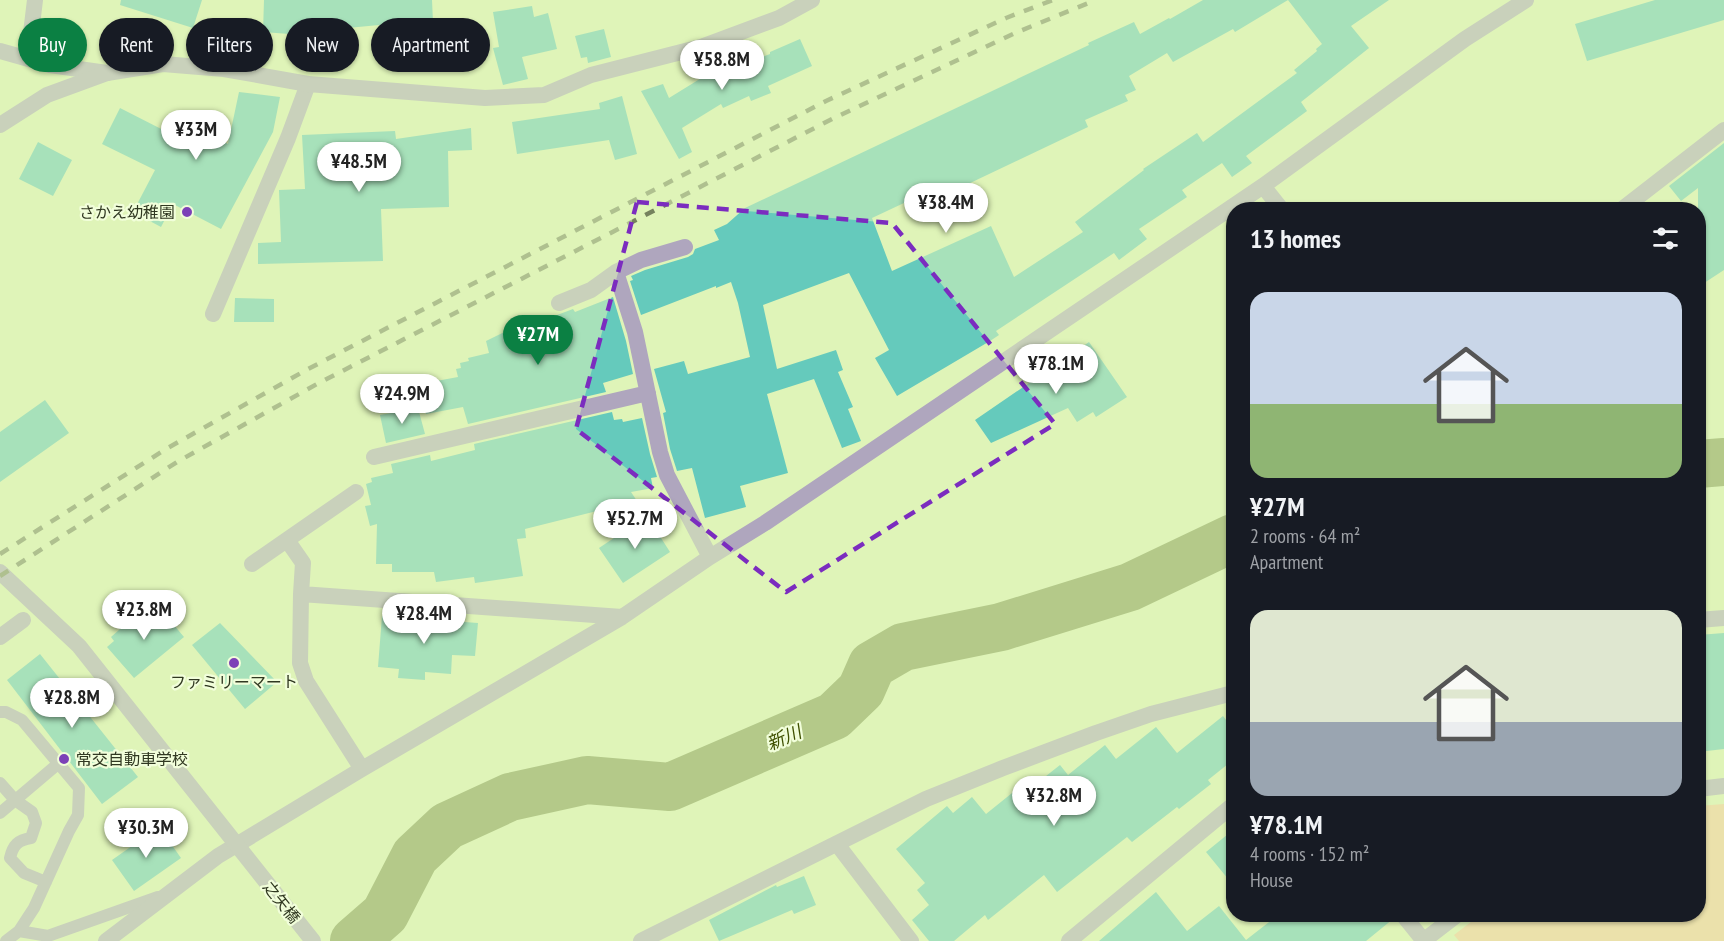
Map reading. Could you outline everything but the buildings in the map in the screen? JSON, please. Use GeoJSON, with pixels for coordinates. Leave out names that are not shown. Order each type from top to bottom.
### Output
{"type":"FeatureCollection","features":[{"type":"Feature","properties":{"kind":"street"},"geometry":{"type":"LineString","coordinates":[[33,18],[35,0]]}},
{"type":"Feature","properties":{"kind":"street"},"geometry":{"type":"LineString","coordinates":[[0,125],[47,95],[106,73],[163,64],[224,69],[308,84],[485,98],[544,95],[591,75],[701,47],[779,18],[812,0]]}},
{"type":"Feature","properties":{"kind":"street"},"geometry":{"type":"LineString","coordinates":[[1239,202],[1465,39],[1526,0]]}},
{"type":"Feature","properties":{"kind":"street"},"geometry":{"type":"LineString","coordinates":[[0,51],[18,56]]}},
{"type":"Feature","properties":{"kind":"street"},"geometry":{"type":"LineString","coordinates":[[87,70],[106,73]]}},
{"type":"Feature","properties":{"kind":"street"},"geometry":{"type":"LineString","coordinates":[[213,314],[288,138],[308,84]]}},
{"type":"Feature","properties":{"kind":"street"},"geometry":{"type":"LineString","coordinates":[[1631,202],[1724,130]]}},
{"type":"Feature","properties":{"kind":"street"},"geometry":{"type":"LineString","coordinates":[[1263,186],[1276,202]]}},
{"type":"Feature","properties":{"kind":"street"},"geometry":{"type":"LineString","coordinates":[[106,941],[218,856],[622,617],[1226,211]]}},
{"type":"Feature","properties":{"kind":"street"},"geometry":{"type":"LineString","coordinates":[[560,303],[591,290],[641,260],[685,247]]}},
{"type":"Feature","properties":{"kind":"street"},"geometry":{"type":"LineString","coordinates":[[616,273],[635,332],[667,475],[710,557]]}},
{"type":"Feature","properties":{"kind":"street"},"geometry":{"type":"LineString","coordinates":[[374,457],[648,393]]}},
{"type":"Feature","properties":{"kind":"street"},"geometry":{"type":"LineString","coordinates":[[252,564],[356,492]]}},
{"type":"Feature","properties":{"kind":"street"},"geometry":{"type":"LineString","coordinates":[[287,540],[303,563],[300,663],[306,681],[362,769]]}},
{"type":"Feature","properties":{"kind":"street","name":"之矢橋"},"geometry":{"type":"LineString","coordinates":[[0,572],[80,646],[313,941]]}},
{"type":"Feature","properties":{"kind":"street"},"geometry":{"type":"LineString","coordinates":[[301,594],[622,617]]}},
{"type":"Feature","properties":{"kind":"street"},"geometry":{"type":"LineString","coordinates":[[1706,619],[1724,618]]}},
{"type":"Feature","properties":{"kind":"street"},"geometry":{"type":"LineString","coordinates":[[0,638],[22,620]]}},
{"type":"Feature","properties":{"kind":"street"},"geometry":{"type":"LineString","coordinates":[[641,941],[926,799],[1151,714],[1226,697]]}},
{"type":"Feature","properties":{"kind":"street"},"geometry":{"type":"LineString","coordinates":[[1706,788],[1724,786]]}},
{"type":"Feature","properties":{"kind":"street"},"geometry":{"type":"LineString","coordinates":[[1069,941],[1226,811]]}},
{"type":"Feature","properties":{"kind":"street"},"geometry":{"type":"LineString","coordinates":[[837,844],[911,941]]}},
{"type":"Feature","properties":{"kind":"street"},"geometry":{"type":"LineString","coordinates":[[1409,922],[1424,941],[1448,922]]}},
{"type":"Feature","properties":{"kind":"lane"},"geometry":{"type":"LineString","coordinates":[[0,712],[6,712],[22,720],[80,788],[78,815],[34,908],[19,931],[6,941]]}},
{"type":"Feature","properties":{"kind":"lane"},"geometry":{"type":"LineString","coordinates":[[0,813],[59,764]]}},
{"type":"Feature","properties":{"kind":"lane"},"geometry":{"type":"LineString","coordinates":[[0,783],[15,800],[32,812],[36,823],[31,838],[20,840],[13,848],[10,858],[24,873],[46,882]]}},
{"type":"Feature","properties":{"kind":"lane"},"geometry":{"type":"LineString","coordinates":[[19,931],[48,936],[168,894]]}},
{"type":"Feature","properties":{"kind":"highlighted area"},"geometry":{"type":"Polygon","coordinates":[[[637,202],[892,223],[1055,424],[786,592],[576,429],[637,202]]]}},
{"type":"Feature","properties":{"kind":"shaded area"},"geometry":{"type":"Polygon","coordinates":[[[1724,804],[1724,941],[1459,941],[1454,935],[1471,922],[1706,922],[1706,805],[1724,804]]]}},
{"type":"Feature","properties":{"kind":"waterway","name":"新川"},"geometry":{"type":"LineString","coordinates":[[1706,463],[1724,462]]}},
{"type":"Feature","properties":{"kind":"waterway","name":"新川"},"geometry":{"type":"LineString","coordinates":[[354,941],[385,914],[415,856],[447,826],[510,797],[587,780],[670,787],[834,716],[861,690],[872,665],[903,647],[1001,627],[1130,587],[1226,541]]}},
{"type":"Feature","properties":{"kind":"railway"},"geometry":{"type":"LineString","coordinates":[[0,554],[166,449],[308,369],[826,101],[1006,18],[1053,0]]}},
{"type":"Feature","properties":{"kind":"railway"},"geometry":{"type":"LineString","coordinates":[[0,576],[177,462],[317,384],[834,118],[1015,33],[1096,0]]}},
{"type":"Feature","properties":{"kind":"place","name":"さかえ幼稚園"},"geometry":{"type":"Point","coordinates":[187,212]}},
{"type":"Feature","properties":{"kind":"place","name":"ファミリーマート"},"geometry":{"type":"Point","coordinates":[234,663]}},
{"type":"Feature","properties":{"kind":"place","name":"常交自動車学校"},"geometry":{"type":"Point","coordinates":[64,759]}}]}
